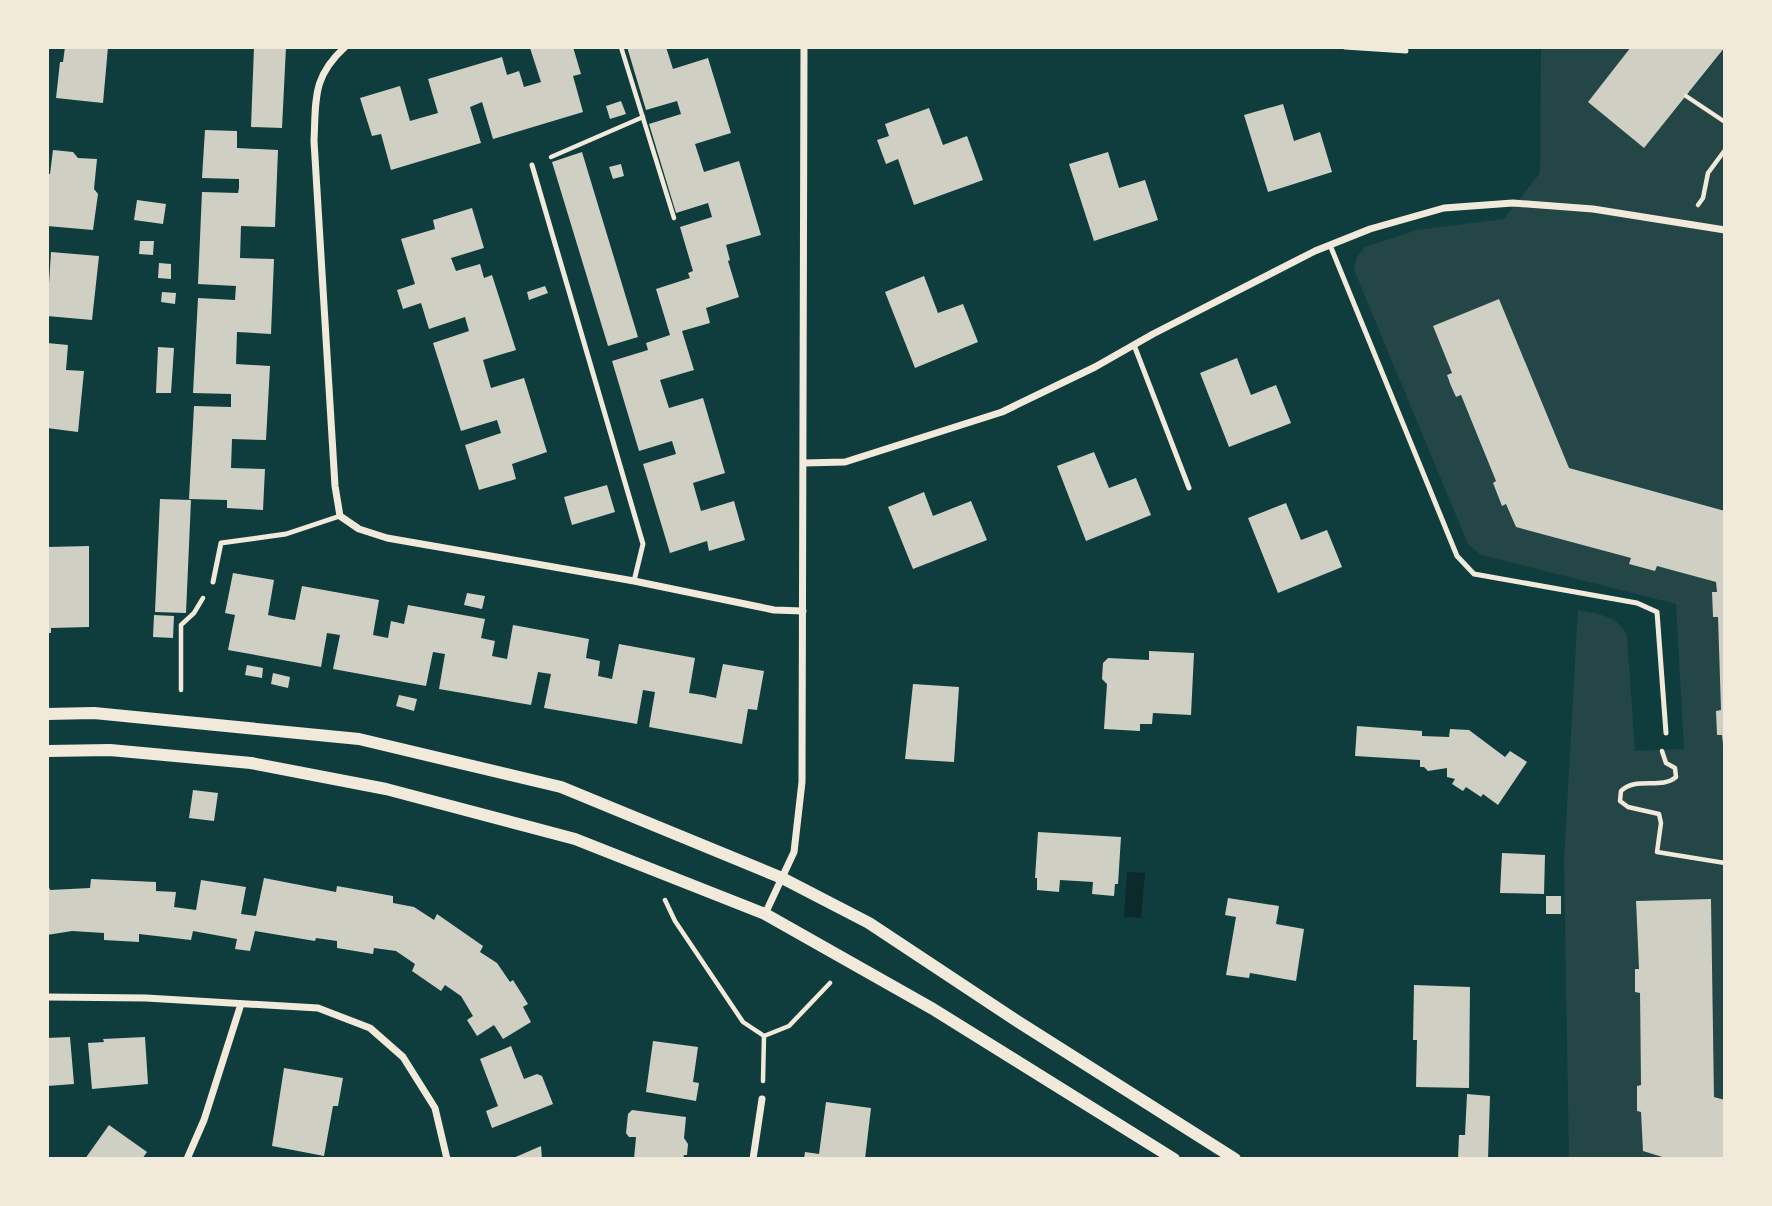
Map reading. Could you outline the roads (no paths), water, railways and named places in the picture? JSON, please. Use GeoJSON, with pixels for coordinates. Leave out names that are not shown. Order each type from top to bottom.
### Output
{"type":"FeatureCollection","features":[{"type":"Feature","properties":{"kind":"street"},"geometry":{"type":"LineString","coordinates":[[345,47],[329,62],[316,91],[314,141],[335,486],[341,516],[359,529],[387,538],[634,581],[774,610],[803,611]]}},
{"type":"Feature","properties":{"kind":"street"},"geometry":{"type":"LineString","coordinates":[[765,914],[794,852],[802,782],[804,47]]}},
{"type":"Feature","properties":{"kind":"street"},"geometry":{"type":"LineString","coordinates":[[804,463],[845,462],[1002,412],[1330,245],[1370,229],[1444,208],[1513,203],[1593,209],[1725,230]]}},
{"type":"Feature","properties":{"kind":"street"},"geometry":{"type":"LineString","coordinates":[[47,714],[94,713],[359,739],[561,788],[782,878],[869,923],[1017,1021],[1235,1159]]}},
{"type":"Feature","properties":{"kind":"street"},"geometry":{"type":"LineString","coordinates":[[47,751],[110,750],[251,763],[386,789],[575,839],[765,914],[933,1009],[1174,1159]]}},
{"type":"Feature","properties":{"kind":"street"},"geometry":{"type":"LineString","coordinates":[[47,997],[146,998],[318,1008],[370,1028],[402,1057],[435,1108],[447,1159]]}},
{"type":"Feature","properties":{"kind":"street"},"geometry":{"type":"LineString","coordinates":[[187,1159],[204,1120],[241,1004]]}},
{"type":"Feature","properties":{"kind":"street"},"geometry":{"type":"LineString","coordinates":[[753,1159],[762,1099]]}},
{"type":"Feature","properties":{"kind":"lane"},"geometry":{"type":"LineString","coordinates":[[1345,47],[1406,51]]}},
{"type":"Feature","properties":{"kind":"lane"},"geometry":{"type":"LineString","coordinates":[[531,165],[643,544],[634,581]]}},
{"type":"Feature","properties":{"kind":"lane"},"geometry":{"type":"LineString","coordinates":[[1330,245],[1457,556],[1474,573],[1637,603],[1657,612],[1666,733]]}},
{"type":"Feature","properties":{"kind":"lane"},"geometry":{"type":"LineString","coordinates":[[1134,345],[1189,488]]}},
{"type":"Feature","properties":{"kind":"lane"},"geometry":{"type":"LineString","coordinates":[[213,582],[220,543],[286,534],[341,516]]}}]}
